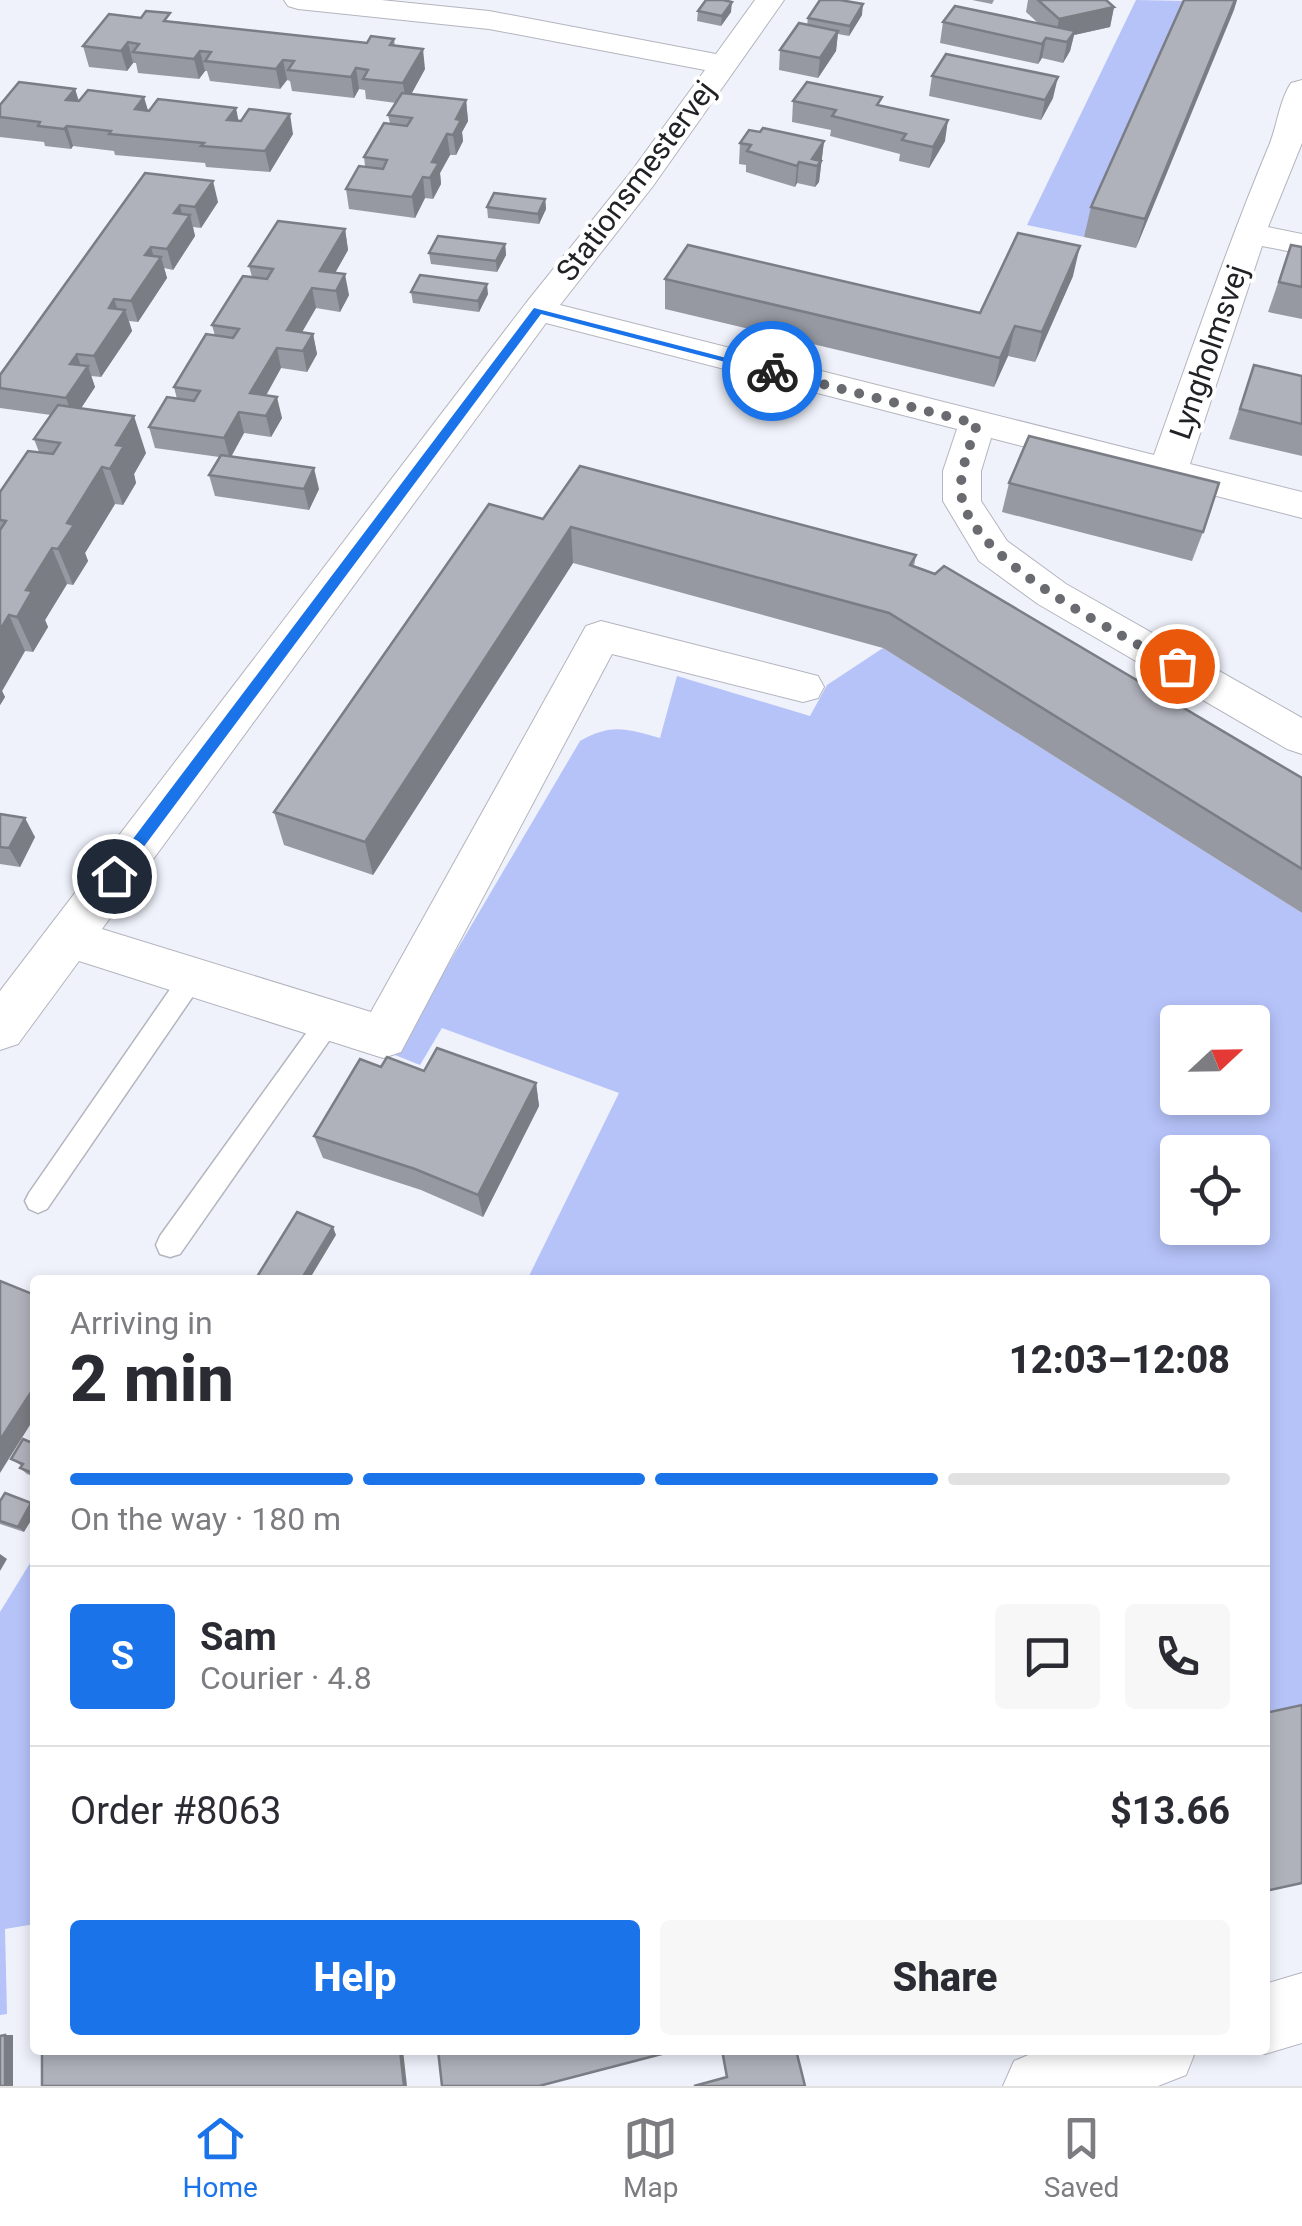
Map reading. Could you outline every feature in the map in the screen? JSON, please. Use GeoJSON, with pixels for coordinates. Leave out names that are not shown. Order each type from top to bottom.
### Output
{"type":"FeatureCollection","features":[{"type":"Feature","properties":{"kind":"street"},"geometry":{"type":"LineString","coordinates":[[298,0],[489,20],[723,64]]}},
{"type":"Feature","properties":{"kind":"street","name":"Stationsmestervej"},"geometry":{"type":"LineString","coordinates":[[0,1029],[538,310],[642,179],[770,0]]}},
{"type":"Feature","properties":{"kind":"street","name":"Lyngholmsvej"},"geometry":{"type":"LineString","coordinates":[[1168,471],[1249,233],[1296,132],[1302,89]]}},
{"type":"Feature","properties":{"kind":"street","name":"Lyngholmsvej"},"geometry":{"type":"LineString","coordinates":[[1249,233],[1302,244]]}},
{"type":"Feature","properties":{"kind":"street","name":"Lyngholmsvej"},"geometry":{"type":"LineString","coordinates":[[538,310],[1302,505]]}},
{"type":"Feature","properties":{"kind":"street"},"geometry":{"type":"LineString","coordinates":[[977,424],[962,471],[962,501],[993,551],[1052,594],[1302,738]]}},
{"type":"Feature","properties":{"kind":"street"},"geometry":{"type":"LineString","coordinates":[[70,938],[383,1037],[601,636],[803,687]]}},
{"type":"Feature","properties":{"kind":"street"},"geometry":{"type":"LineString","coordinates":[[1270,2018],[1302,2008]]}},
{"type":"Feature","properties":{"kind":"street"},"geometry":{"type":"LineString","coordinates":[[1039,2086],[1144,2055]]}},
{"type":"Feature","properties":{"kind":"lane"},"geometry":{"type":"LineString","coordinates":[[38,1201],[192,979]]}},
{"type":"Feature","properties":{"kind":"lane"},"geometry":{"type":"LineString","coordinates":[[170,1245],[329,1021]]}},
{"type":"Feature","properties":{"kind":"shaded area"},"geometry":{"type":"Polygon","coordinates":[[[1136,0],[1188,1],[1084,237],[1027,225],[1136,0]]]}},
{"type":"Feature","properties":{"kind":"shaded area"},"geometry":{"type":"Polygon","coordinates":[[[883,648],[1302,913],[1302,1711],[1270,1718],[1270,1275],[529,1275],[619,1093],[442,1028],[420,1065],[395,1055],[580,741],[619,729],[660,738],[677,676],[810,716],[827,685],[883,648]]]}},
{"type":"Feature","properties":{"kind":"shaded area"},"geometry":{"type":"Polygon","coordinates":[[[30,1563],[30,1925],[5,1929],[7,2014],[0,2015],[0,1612],[30,1563]]]}},
{"type":"Feature","properties":{"kind":"building"},"geometry":{"type":"Polygon","coordinates":[[[706,0],[732,2],[722,16],[698,11],[706,0]]]}},
{"type":"Feature","properties":{"kind":"building"},"geometry":{"type":"Polygon","coordinates":[[[820,0],[863,4],[850,26],[808,18],[820,0]]]}},
{"type":"Feature","properties":{"kind":"building"},"geometry":{"type":"Polygon","coordinates":[[[1038,0],[1106,0],[1114,7],[1059,19],[1038,0]]]}},
{"type":"Feature","properties":{"kind":"building"},"geometry":{"type":"Polygon","coordinates":[[[1184,0],[1235,0],[1145,219],[1091,207],[1184,0]]]}},
{"type":"Feature","properties":{"kind":"building"},"geometry":{"type":"Polygon","coordinates":[[[955,6],[1075,31],[1067,42],[1046,38],[1042,44],[943,22],[955,6]]]}},
{"type":"Feature","properties":{"kind":"building"},"geometry":{"type":"Polygon","coordinates":[[[146,11],[170,13],[164,21],[367,43],[371,36],[394,39],[390,45],[423,49],[403,83],[363,79],[368,70],[356,68],[351,77],[288,70],[294,61],[283,60],[276,69],[205,61],[211,52],[200,51],[194,59],[133,52],[139,44],[128,42],[121,51],[83,46],[109,14],[141,18],[146,11]]]}},
{"type":"Feature","properties":{"kind":"building"},"geometry":{"type":"Polygon","coordinates":[[[799,23],[838,31],[820,58],[780,50],[799,23]]]}},
{"type":"Feature","properties":{"kind":"building"},"geometry":{"type":"Polygon","coordinates":[[[946,54],[1058,77],[1045,100],[932,76],[946,54]]]}},
{"type":"Feature","properties":{"kind":"building"},"geometry":{"type":"Polygon","coordinates":[[[19,82],[75,89],[66,100],[79,101],[88,90],[144,97],[135,109],[149,111],[158,99],[236,108],[227,120],[241,121],[249,109],[290,114],[265,151],[201,146],[204,143],[38,126],[40,122],[0,117],[0,105],[19,82]]]}},
{"type":"Feature","properties":{"kind":"building"},"geometry":{"type":"Polygon","coordinates":[[[807,82],[882,97],[877,105],[948,120],[933,147],[902,140],[906,134],[832,116],[836,110],[793,101],[807,82]]]}},
{"type":"Feature","properties":{"kind":"building"},"geometry":{"type":"Polygon","coordinates":[[[402,93],[466,100],[453,135],[447,134],[432,162],[439,163],[430,178],[423,177],[412,197],[346,189],[359,166],[383,169],[387,160],[364,157],[384,123],[407,126],[412,118],[388,115],[402,93]]]}},
{"type":"Feature","properties":{"kind":"building"},"geometry":{"type":"Polygon","coordinates":[[[763,128],[824,141],[812,159],[821,161],[817,166],[799,162],[797,166],[747,151],[751,145],[740,143],[749,130],[760,132],[763,128]]]}},
{"type":"Feature","properties":{"kind":"building"},"geometry":{"type":"Polygon","coordinates":[[[145,173],[213,181],[195,207],[180,205],[174,213],[190,215],[167,249],[151,247],[145,255],[161,257],[131,301],[114,299],[109,308],[125,310],[94,356],[77,354],[70,364],[88,366],[66,398],[0,388],[0,375],[145,173]]]}},
{"type":"Feature","properties":{"kind":"building"},"geometry":{"type":"Polygon","coordinates":[[[494,193],[545,199],[538,214],[487,207],[494,193]]]}},
{"type":"Feature","properties":{"kind":"building"},"geometry":{"type":"Polygon","coordinates":[[[278,221],[345,229],[320,271],[345,274],[336,291],[312,288],[287,330],[313,334],[303,351],[277,348],[250,393],[277,397],[266,416],[239,412],[224,438],[149,427],[167,397],[194,401],[200,391],[174,387],[206,334],[233,338],[239,329],[212,325],[243,276],[267,279],[273,269],[249,266],[278,221]]]}},
{"type":"Feature","properties":{"kind":"building"},"geometry":{"type":"Polygon","coordinates":[[[1018,233],[1080,246],[1042,332],[1015,326],[1000,358],[665,279],[688,245],[980,313],[1018,233]]]}},
{"type":"Feature","properties":{"kind":"building"},"geometry":{"type":"Polygon","coordinates":[[[438,236],[505,244],[496,261],[429,253],[438,236]]]}},
{"type":"Feature","properties":{"kind":"building"},"geometry":{"type":"Polygon","coordinates":[[[1291,245],[1302,247],[1302,287],[1279,282],[1291,245]]]}},
{"type":"Feature","properties":{"kind":"building"},"geometry":{"type":"Polygon","coordinates":[[[420,275],[487,284],[478,301],[411,292],[420,275]]]}},
{"type":"Feature","properties":{"kind":"building"},"geometry":{"type":"Polygon","coordinates":[[[1254,365],[1302,376],[1302,424],[1240,409],[1254,365]]]}},
{"type":"Feature","properties":{"kind":"building"},"geometry":{"type":"Polygon","coordinates":[[[58,405],[134,416],[116,445],[124,446],[110,469],[102,467],[67,523],[74,525],[58,549],[52,548],[26,590],[32,591],[17,617],[9,615],[0,630],[0,530],[6,521],[0,520],[0,492],[28,451],[53,454],[60,443],[34,439],[58,405]]]}},
{"type":"Feature","properties":{"kind":"building"},"geometry":{"type":"Polygon","coordinates":[[[1029,436],[1219,483],[1203,532],[1009,483],[1029,436]]]}},
{"type":"Feature","properties":{"kind":"building"},"geometry":{"type":"Polygon","coordinates":[[[221,455],[314,468],[304,489],[209,475],[221,455]]]}},
{"type":"Feature","properties":{"kind":"building"},"geometry":{"type":"Polygon","coordinates":[[[580,466],[916,555],[910,565],[935,574],[944,566],[1302,778],[1302,869],[889,613],[571,527],[365,842],[274,812],[489,504],[543,519],[580,466]]]}},
{"type":"Feature","properties":{"kind":"building"},"geometry":{"type":"Polygon","coordinates":[[[0,814],[25,818],[9,848],[0,847],[0,814]]]}},
{"type":"Feature","properties":{"kind":"building"},"geometry":{"type":"Polygon","coordinates":[[[437,1048],[536,1083],[478,1195],[415,1169],[314,1136],[360,1059],[381,1067],[387,1057],[424,1071],[437,1048]]]}},
{"type":"Feature","properties":{"kind":"building"},"geometry":{"type":"Polygon","coordinates":[[[297,1212],[333,1227],[304,1275],[258,1275],[297,1212]]]}},
{"type":"Feature","properties":{"kind":"building"},"geometry":{"type":"Polygon","coordinates":[[[0,1281],[30,1293],[30,1394],[0,1440],[0,1281]]]}},
{"type":"Feature","properties":{"kind":"building"},"geometry":{"type":"Polygon","coordinates":[[[23,1439],[30,1442],[30,1472],[11,1459],[23,1439]]]}},
{"type":"Feature","properties":{"kind":"building"},"geometry":{"type":"Polygon","coordinates":[[[5,1493],[30,1503],[18,1527],[0,1521],[0,1501],[5,1493]]]}},
{"type":"Feature","properties":{"kind":"building"},"geometry":{"type":"Polygon","coordinates":[[[1302,1705],[1302,1883],[1270,1890],[1270,1712],[1302,1705]]]}},
{"type":"Feature","properties":{"kind":"building"},"geometry":{"type":"Polygon","coordinates":[[[5,2035],[5,2086],[0,2086],[0,2036],[5,2035]]]}},
{"type":"Feature","properties":{"kind":"building"},"geometry":{"type":"Polygon","coordinates":[[[42,2055],[401,2055],[404,2086],[42,2086],[42,2055]]]}},
{"type":"Feature","properties":{"kind":"building"},"geometry":{"type":"Polygon","coordinates":[[[439,2055],[658,2055],[539,2086],[442,2086],[439,2055]]]}},
{"type":"Feature","properties":{"kind":"building"},"geometry":{"type":"Polygon","coordinates":[[[723,2055],[797,2055],[805,2086],[694,2086],[727,2077],[723,2055]]]}},
{"type":"Feature","properties":{"kind":"way so far"},"geometry":{"type":"LineString","coordinates":[[772,371],[977,424],[962,471],[962,501],[993,551],[1052,594],[1177,666]]}},
{"type":"Feature","properties":{"kind":"route"},"geometry":{"type":"LineString","coordinates":[[114,876],[538,310],[772,371]]}}]}
